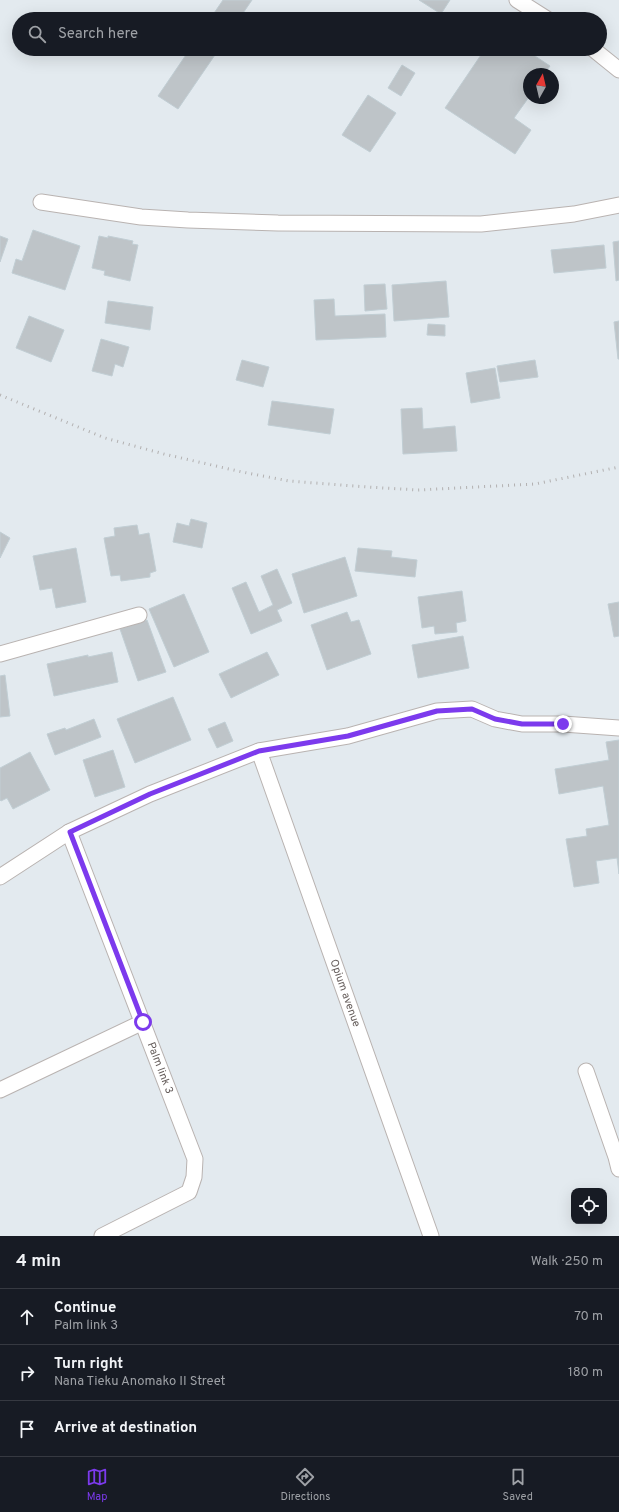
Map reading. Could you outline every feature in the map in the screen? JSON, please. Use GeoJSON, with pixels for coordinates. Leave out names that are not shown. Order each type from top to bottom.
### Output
{"type":"FeatureCollection","features":[{"type":"Feature","properties":{"kind":"street"},"geometry":{"type":"LineString","coordinates":[[517,0],[536,12]]}},
{"type":"Feature","properties":{"kind":"street"},"geometry":{"type":"LineString","coordinates":[[604,56],[617,64]]}},
{"type":"Feature","properties":{"kind":"street"},"geometry":{"type":"LineString","coordinates":[[41,202],[140,217],[278,223],[473,224],[574,214],[619,205]]}},
{"type":"Feature","properties":{"kind":"street"},"geometry":{"type":"LineString","coordinates":[[0,654],[139,615]]}},
{"type":"Feature","properties":{"kind":"street"},"geometry":{"type":"LineString","coordinates":[[0,876],[70,832],[150,794],[259,751],[348,736],[437,711],[472,709],[495,719],[522,724],[563,724],[619,728]]}},
{"type":"Feature","properties":{"kind":"street","name":"Opium avenue"},"geometry":{"type":"LineString","coordinates":[[259,751],[431,1236]]}},
{"type":"Feature","properties":{"kind":"street","name":"Palm link 3"},"geometry":{"type":"LineString","coordinates":[[70,832],[195,1159],[194,1177],[189,1192],[102,1236]]}},
{"type":"Feature","properties":{"kind":"street"},"geometry":{"type":"LineString","coordinates":[[0,1090],[143,1022]]}},
{"type":"Feature","properties":{"kind":"street"},"geometry":{"type":"LineString","coordinates":[[586,1071],[619,1169]]}},
{"type":"Feature","properties":{"kind":"building"},"geometry":{"type":"Polygon","coordinates":[[[223,0],[252,0],[244,12],[215,12],[223,0]]]}},
{"type":"Feature","properties":{"kind":"building"},"geometry":{"type":"Polygon","coordinates":[[[419,0],[450,0],[442,12],[438,12],[419,0]]]}},
{"type":"Feature","properties":{"kind":"building"},"geometry":{"type":"Polygon","coordinates":[[[185,56],[214,56],[178,109],[158,96],[185,56]]]}},
{"type":"Feature","properties":{"kind":"building"},"geometry":{"type":"Polygon","coordinates":[[[480,56],[535,56],[550,66],[548,68],[523,68],[524,104],[514,118],[531,130],[515,154],[445,108],[480,56]]]}},
{"type":"Feature","properties":{"kind":"building"},"geometry":{"type":"Polygon","coordinates":[[[402,65],[415,73],[401,96],[388,88],[402,65]]]}},
{"type":"Feature","properties":{"kind":"building"},"geometry":{"type":"Polygon","coordinates":[[[368,95],[396,113],[370,152],[342,135],[368,95]]]}},
{"type":"Feature","properties":{"kind":"building"},"geometry":{"type":"Polygon","coordinates":[[[33,230],[80,246],[65,290],[12,273],[16,259],[22,261],[33,230]]]}},
{"type":"Feature","properties":{"kind":"building"},"geometry":{"type":"Polygon","coordinates":[[[0,236],[8,239],[0,262],[0,236]]]}},
{"type":"Feature","properties":{"kind":"building"},"geometry":{"type":"Polygon","coordinates":[[[99,236],[108,238],[108,236],[133,241],[132,244],[138,245],[130,281],[104,275],[105,271],[92,268],[99,236]]]}},
{"type":"Feature","properties":{"kind":"building"},"geometry":{"type":"Polygon","coordinates":[[[619,241],[619,280],[616,281],[613,242],[619,241]]]}},
{"type":"Feature","properties":{"kind":"building"},"geometry":{"type":"Polygon","coordinates":[[[604,245],[606,268],[554,273],[551,250],[604,245]]]}},
{"type":"Feature","properties":{"kind":"building"},"geometry":{"type":"Polygon","coordinates":[[[446,281],[449,317],[394,321],[392,285],[446,281]]]}},
{"type":"Feature","properties":{"kind":"building"},"geometry":{"type":"Polygon","coordinates":[[[385,284],[387,309],[365,311],[364,285],[385,284]]]}},
{"type":"Feature","properties":{"kind":"building"},"geometry":{"type":"Polygon","coordinates":[[[334,299],[335,316],[385,314],[386,337],[316,340],[314,300],[334,299]]]}},
{"type":"Feature","properties":{"kind":"building"},"geometry":{"type":"Polygon","coordinates":[[[108,301],[153,307],[150,330],[105,323],[108,301]]]}},
{"type":"Feature","properties":{"kind":"building"},"geometry":{"type":"Polygon","coordinates":[[[29,316],[64,330],[51,362],[16,348],[29,316]]]}},
{"type":"Feature","properties":{"kind":"building"},"geometry":{"type":"Polygon","coordinates":[[[619,321],[619,359],[618,359],[614,322],[619,321]]]}},
{"type":"Feature","properties":{"kind":"building"},"geometry":{"type":"Polygon","coordinates":[[[428,324],[445,325],[445,336],[427,335],[428,324]]]}},
{"type":"Feature","properties":{"kind":"building"},"geometry":{"type":"Polygon","coordinates":[[[101,339],[129,347],[123,367],[115,364],[112,376],[92,371],[101,339]]]}},
{"type":"Feature","properties":{"kind":"building"},"geometry":{"type":"Polygon","coordinates":[[[242,360],[269,367],[263,387],[236,380],[242,360]]]}},
{"type":"Feature","properties":{"kind":"building"},"geometry":{"type":"Polygon","coordinates":[[[535,360],[538,377],[500,382],[497,366],[535,360]]]}},
{"type":"Feature","properties":{"kind":"building"},"geometry":{"type":"Polygon","coordinates":[[[495,368],[500,398],[471,403],[466,373],[495,368]]]}},
{"type":"Feature","properties":{"kind":"building"},"geometry":{"type":"Polygon","coordinates":[[[272,401],[334,409],[330,434],[268,425],[272,401]]]}},
{"type":"Feature","properties":{"kind":"building"},"geometry":{"type":"Polygon","coordinates":[[[422,408],[423,429],[455,426],[457,451],[403,454],[401,409],[422,408]]]}},
{"type":"Feature","properties":{"kind":"building"},"geometry":{"type":"Polygon","coordinates":[[[191,519],[207,523],[202,548],[173,542],[177,523],[189,526],[191,519]]]}},
{"type":"Feature","properties":{"kind":"building"},"geometry":{"type":"Polygon","coordinates":[[[137,525],[139,535],[149,533],[156,571],[150,573],[150,577],[121,581],[120,575],[111,576],[104,538],[115,536],[114,528],[137,525]]]}},
{"type":"Feature","properties":{"kind":"building"},"geometry":{"type":"Polygon","coordinates":[[[0,532],[10,538],[0,558],[0,532]]]}},
{"type":"Feature","properties":{"kind":"building"},"geometry":{"type":"Polygon","coordinates":[[[76,548],[86,602],[56,608],[52,588],[40,590],[33,556],[76,548]]]}},
{"type":"Feature","properties":{"kind":"building"},"geometry":{"type":"Polygon","coordinates":[[[358,548],[392,551],[391,557],[417,560],[415,577],[355,571],[358,548]]]}},
{"type":"Feature","properties":{"kind":"building"},"geometry":{"type":"Polygon","coordinates":[[[345,557],[357,596],[304,613],[292,574],[345,557]]]}},
{"type":"Feature","properties":{"kind":"building"},"geometry":{"type":"Polygon","coordinates":[[[277,569],[292,603],[277,610],[282,621],[251,634],[232,588],[246,582],[259,612],[273,605],[261,576],[277,569]]]}},
{"type":"Feature","properties":{"kind":"building"},"geometry":{"type":"Polygon","coordinates":[[[462,591],[466,621],[456,623],[457,632],[435,634],[434,626],[422,628],[418,597],[462,591]]]}},
{"type":"Feature","properties":{"kind":"building"},"geometry":{"type":"Polygon","coordinates":[[[184,594],[209,652],[174,667],[149,609],[184,594]]]}},
{"type":"Feature","properties":{"kind":"building"},"geometry":{"type":"Polygon","coordinates":[[[619,602],[619,636],[614,637],[608,604],[619,602]]]}},
{"type":"Feature","properties":{"kind":"building"},"geometry":{"type":"Polygon","coordinates":[[[347,612],[351,622],[359,620],[371,654],[327,670],[311,625],[347,612]]]}},
{"type":"Feature","properties":{"kind":"building"},"geometry":{"type":"Polygon","coordinates":[[[147,620],[166,672],[138,681],[120,629],[147,620]]]}},
{"type":"Feature","properties":{"kind":"building"},"geometry":{"type":"Polygon","coordinates":[[[463,636],[469,668],[418,678],[412,645],[463,636]]]}},
{"type":"Feature","properties":{"kind":"building"},"geometry":{"type":"Polygon","coordinates":[[[112,652],[118,682],[54,696],[47,664],[88,655],[88,657],[112,652]]]}},
{"type":"Feature","properties":{"kind":"building"},"geometry":{"type":"Polygon","coordinates":[[[267,652],[279,675],[231,698],[219,674],[267,652]]]}},
{"type":"Feature","properties":{"kind":"building"},"geometry":{"type":"Polygon","coordinates":[[[5,675],[10,716],[0,717],[0,676],[5,675]]]}},
{"type":"Feature","properties":{"kind":"building"},"geometry":{"type":"Polygon","coordinates":[[[173,697],[191,740],[135,763],[117,719],[173,697]]]}},
{"type":"Feature","properties":{"kind":"building"},"geometry":{"type":"Polygon","coordinates":[[[94,719],[101,737],[55,755],[47,734],[65,728],[66,730],[94,719]]]}},
{"type":"Feature","properties":{"kind":"building"},"geometry":{"type":"Polygon","coordinates":[[[225,722],[233,741],[217,748],[208,729],[225,722]]]}},
{"type":"Feature","properties":{"kind":"building"},"geometry":{"type":"Polygon","coordinates":[[[619,740],[619,874],[617,858],[596,861],[599,883],[574,887],[566,839],[587,836],[586,829],[609,825],[603,786],[559,794],[555,769],[609,760],[606,742],[619,740]]]}},
{"type":"Feature","properties":{"kind":"building"},"geometry":{"type":"Polygon","coordinates":[[[113,750],[125,787],[95,797],[83,760],[113,750]]]}},
{"type":"Feature","properties":{"kind":"building"},"geometry":{"type":"Polygon","coordinates":[[[30,752],[50,790],[13,809],[7,798],[1,801],[0,800],[0,768],[30,752]]]}},
{"type":"Feature","properties":{"kind":"railway"},"geometry":{"type":"LineString","coordinates":[[0,395],[105,438],[164,454],[289,481],[418,490],[535,484],[619,467]]}},
{"type":"Feature","properties":{"kind":"route"},"geometry":{"type":"LineString","coordinates":[[143,1022],[70,832],[150,794],[259,751],[348,736],[437,711],[472,709],[495,719],[522,724],[563,724]]}}]}
